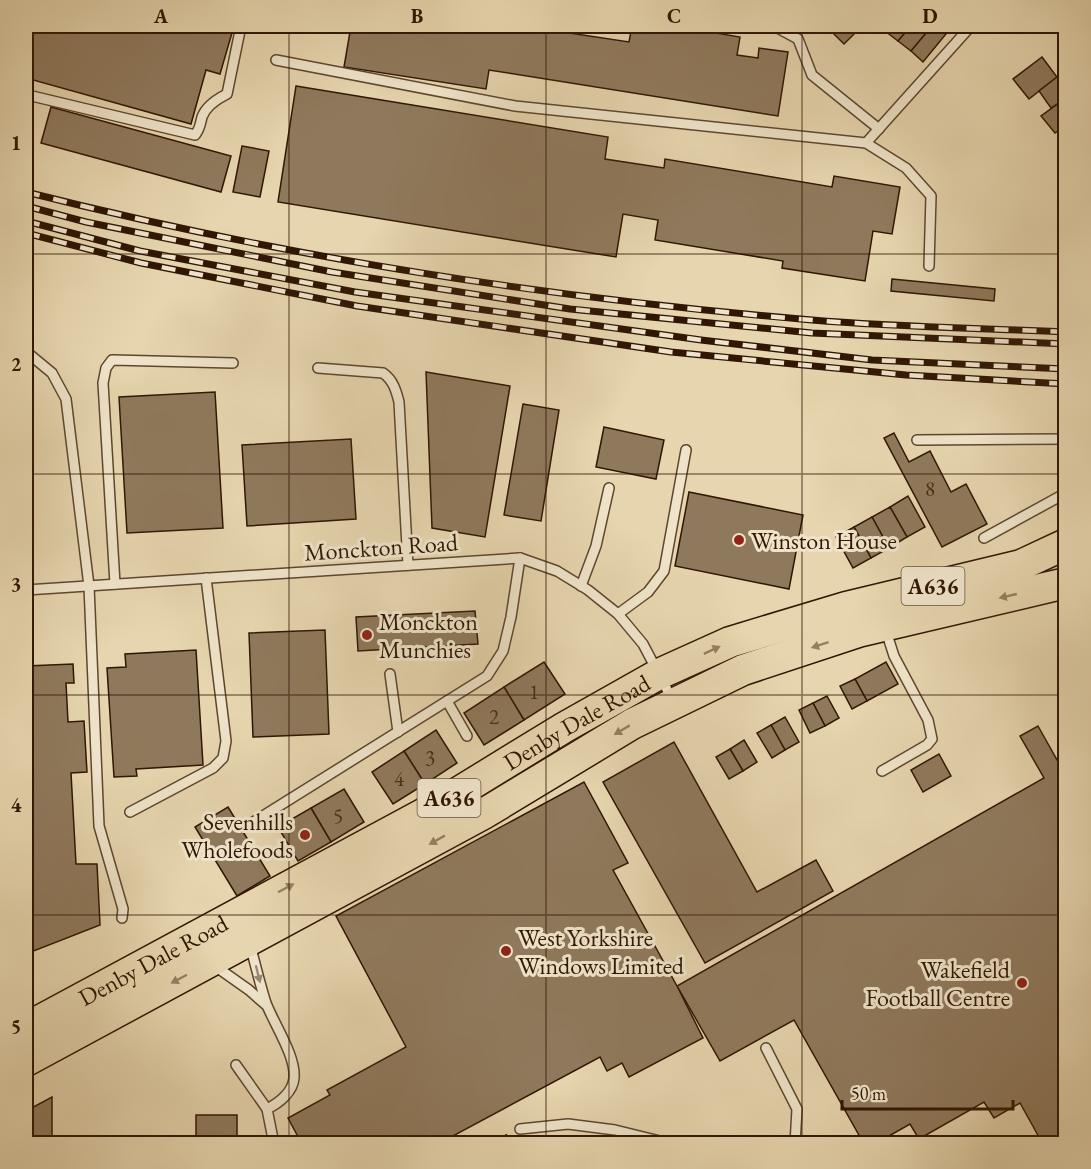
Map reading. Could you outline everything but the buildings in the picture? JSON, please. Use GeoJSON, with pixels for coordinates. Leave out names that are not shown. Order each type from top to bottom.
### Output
{"type":"FeatureCollection","features":[{"type":"Feature","properties":{"kind":"main road","name":"Denby Dale Road"},"geometry":{"type":"LineString","coordinates":[[26,1061],[209,963],[242,929],[565,727],[659,674],[730,642],[846,607],[1021,565],[1058,550]]}},
{"type":"Feature","properties":{"kind":"main road","name":"Denby Dale Road"},"geometry":{"type":"LineString","coordinates":[[26,1028],[242,929],[485,813],[632,724],[743,670],[858,632],[1065,583]]}},
{"type":"Feature","properties":{"kind":"lane"},"geometry":{"type":"LineString","coordinates":[[26,96],[195,135],[200,130],[202,115],[214,102],[227,94],[241,26]]}},
{"type":"Feature","properties":{"kind":"lane"},"geometry":{"type":"LineString","coordinates":[[774,26],[798,39],[812,75],[879,129]]}},
{"type":"Feature","properties":{"kind":"lane"},"geometry":{"type":"LineString","coordinates":[[866,143],[971,26]]}},
{"type":"Feature","properties":{"kind":"lane"},"geometry":{"type":"LineString","coordinates":[[276,60],[515,106],[866,143],[906,168],[931,196],[929,266]]}},
{"type":"Feature","properties":{"kind":"lane"},"geometry":{"type":"LineString","coordinates":[[26,353],[52,373],[66,399],[89,586],[99,826],[123,909],[122,918]]}},
{"type":"Feature","properties":{"kind":"lane"},"geometry":{"type":"LineString","coordinates":[[114,584],[103,383],[106,368],[112,360],[233,363]]}},
{"type":"Feature","properties":{"kind":"lane"},"geometry":{"type":"LineString","coordinates":[[318,368],[383,373],[390,378],[396,390],[399,402],[408,565]]}},
{"type":"Feature","properties":{"kind":"lane"},"geometry":{"type":"LineString","coordinates":[[917,440],[1065,439]]}},
{"type":"Feature","properties":{"kind":"lane"},"geometry":{"type":"LineString","coordinates":[[618,614],[648,592],[664,571],[686,450]]}},
{"type":"Feature","properties":{"kind":"lane"},"geometry":{"type":"LineString","coordinates":[[581,586],[596,546],[609,488]]}},
{"type":"Feature","properties":{"kind":"lane"},"geometry":{"type":"LineString","coordinates":[[984,538],[1065,493]]}},
{"type":"Feature","properties":{"kind":"lane"},"geometry":{"type":"LineString","coordinates":[[246,826],[487,676],[503,651],[520,558]]}},
{"type":"Feature","properties":{"kind":"lane","name":"Monckton Road"},"geometry":{"type":"LineString","coordinates":[[26,590],[520,558],[557,571],[618,614],[643,644],[674,703]]}},
{"type":"Feature","properties":{"kind":"lane"},"geometry":{"type":"LineString","coordinates":[[130,812],[213,768],[223,758],[226,741],[206,578]]}},
{"type":"Feature","properties":{"kind":"lane"},"geometry":{"type":"LineString","coordinates":[[882,771],[927,745],[932,739],[928,720],[894,656],[884,626]]}},
{"type":"Feature","properties":{"kind":"lane"},"geometry":{"type":"LineString","coordinates":[[390,674],[398,732]]}},
{"type":"Feature","properties":{"kind":"lane"},"geometry":{"type":"LineString","coordinates":[[447,701],[467,736]]}},
{"type":"Feature","properties":{"kind":"lane"},"geometry":{"type":"LineString","coordinates":[[242,929],[268,1006],[289,1052],[294,1077],[290,1090],[267,1109]]}},
{"type":"Feature","properties":{"kind":"lane"},"geometry":{"type":"LineString","coordinates":[[209,963],[268,1006]]}},
{"type":"Feature","properties":{"kind":"lane"},"geometry":{"type":"LineString","coordinates":[[766,1048],[796,1109],[795,1143]]}},
{"type":"Feature","properties":{"kind":"lane"},"geometry":{"type":"LineString","coordinates":[[236,1065],[267,1109],[274,1143]]}},
{"type":"Feature","properties":{"kind":"lane"},"geometry":{"type":"LineString","coordinates":[[520,1129],[568,1124],[615,1130],[672,1143]]}},
{"type":"Feature","properties":{"kind":"railway"},"geometry":{"type":"LineString","coordinates":[[26,192],[220,236],[416,272],[515,287],[614,300],[812,320],[1066,332]]}},
{"type":"Feature","properties":{"kind":"railway"},"geometry":{"type":"LineString","coordinates":[[26,206],[86,222],[332,272],[570,309],[812,333],[1066,344]]}},
{"type":"Feature","properties":{"kind":"railway"},"geometry":{"type":"LineString","coordinates":[[26,221],[140,251],[355,292],[701,340],[872,360],[1066,369]]}},
{"type":"Feature","properties":{"kind":"railway"},"geometry":{"type":"LineString","coordinates":[[26,233],[141,263],[357,306],[671,352],[906,375],[1066,384]]}},
{"type":"Feature","properties":{"kind":"place","name":"Winston House"},"geometry":{"type":"Point","coordinates":[739,540]}},
{"type":"Feature","properties":{"kind":"place","name":"Monckton Munchies"},"geometry":{"type":"Point","coordinates":[367,635]}},
{"type":"Feature","properties":{"kind":"place","name":"Sevenhills Wholefoods"},"geometry":{"type":"Point","coordinates":[305,835]}},
{"type":"Feature","properties":{"kind":"place","name":"West Yorkshire Windows Limited"},"geometry":{"type":"Point","coordinates":[506,951]}},
{"type":"Feature","properties":{"kind":"place","name":"Wakefield Football Centre"},"geometry":{"type":"Point","coordinates":[1022,983]}}]}
